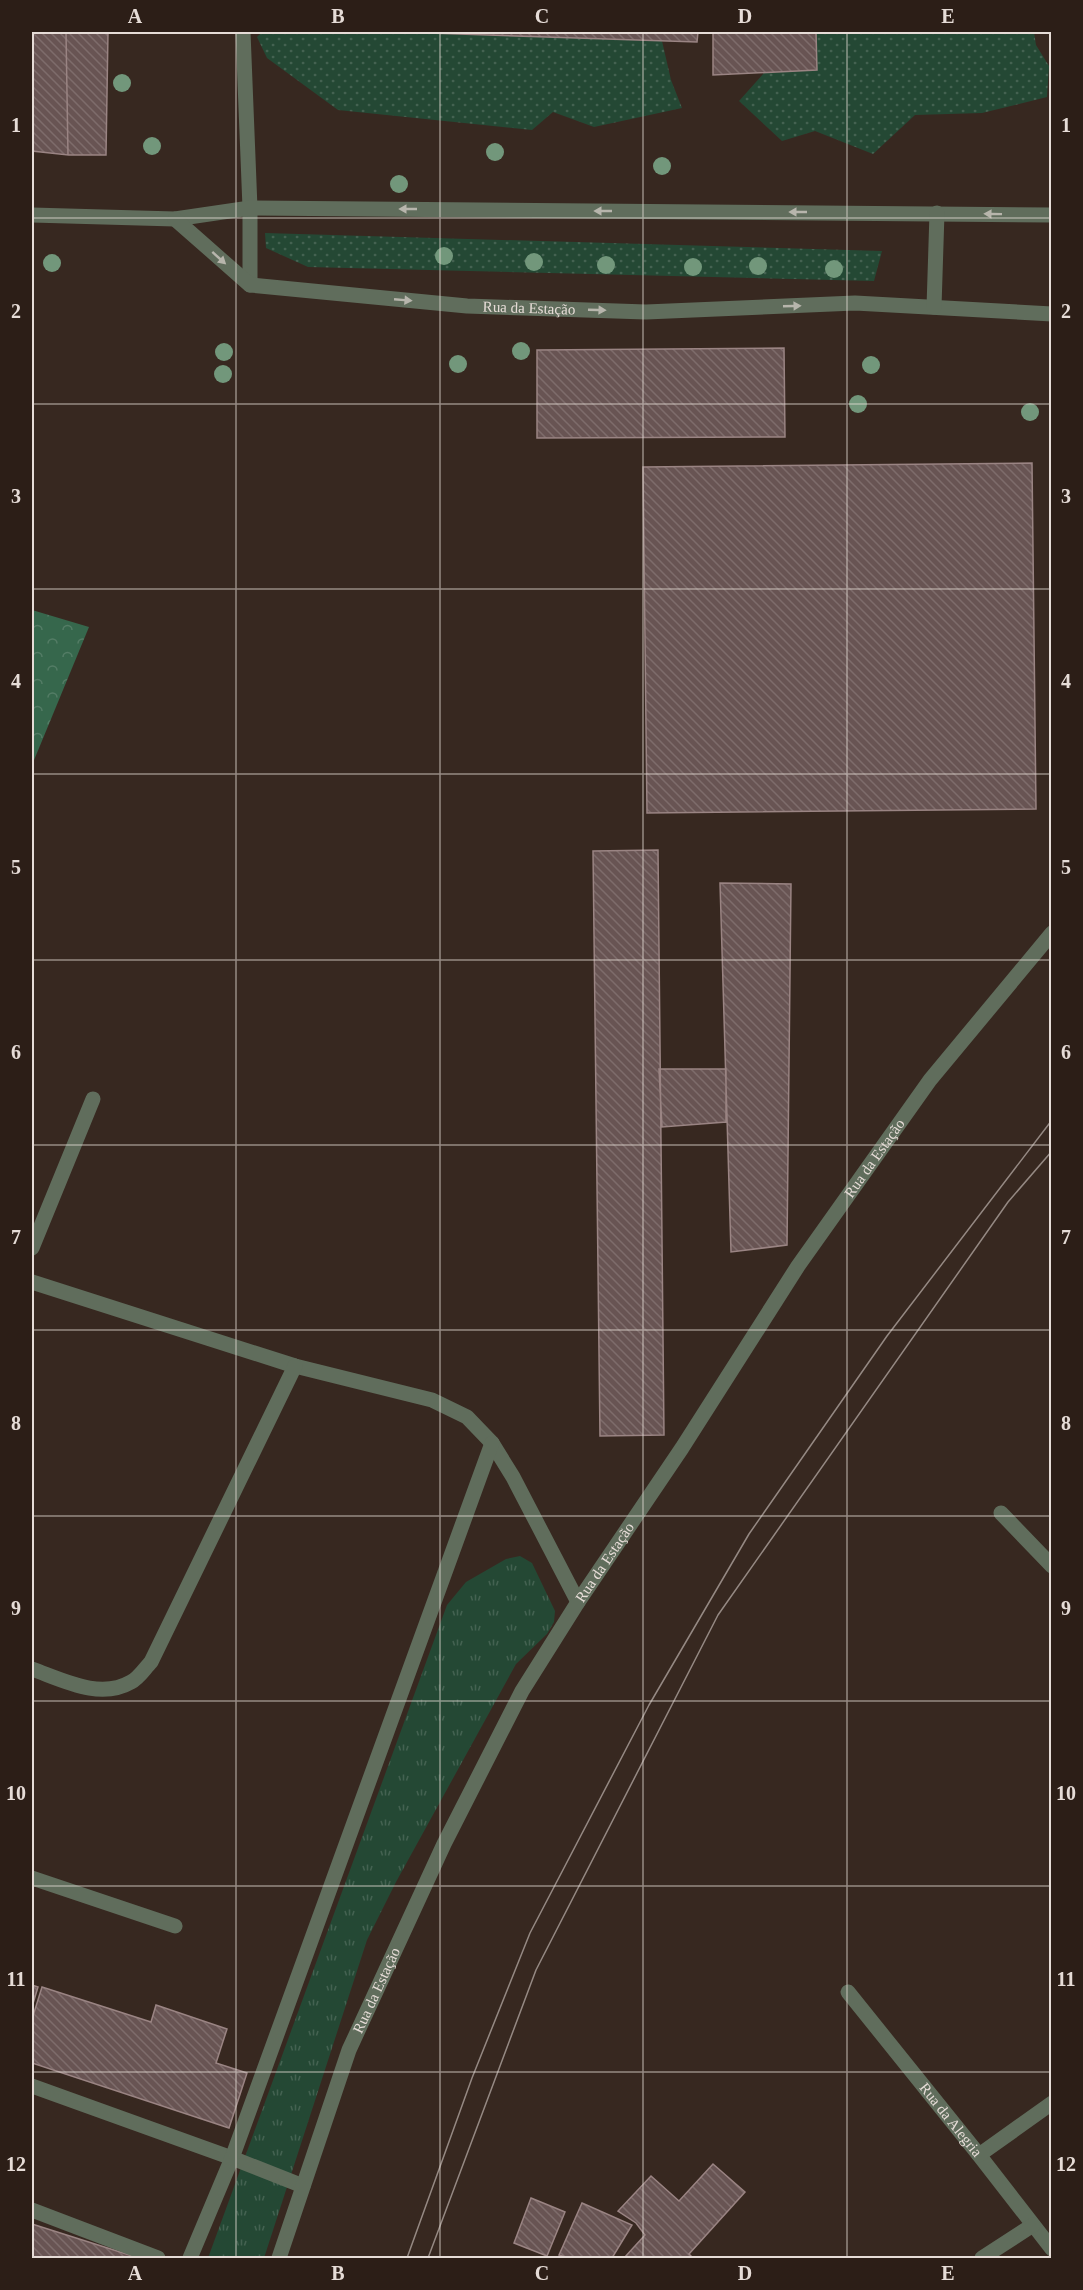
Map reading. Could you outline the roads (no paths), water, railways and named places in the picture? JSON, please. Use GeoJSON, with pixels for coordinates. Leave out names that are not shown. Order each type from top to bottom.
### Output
{"type":"FeatureCollection","features":[{"type":"Feature","properties":{"kind":"street"},"geometry":{"type":"LineString","coordinates":[[243,32],[250,208],[250,285]]}},
{"type":"Feature","properties":{"kind":"street"},"geometry":{"type":"LineString","coordinates":[[32,215],[175,219],[250,208],[1052,214]]}},
{"type":"Feature","properties":{"kind":"street"},"geometry":{"type":"LineString","coordinates":[[934,307],[937,213]]}},
{"type":"Feature","properties":{"kind":"street"},"geometry":{"type":"LineString","coordinates":[[175,219],[250,285]]}},
{"type":"Feature","properties":{"kind":"street","name":"Rua da Estação"},"geometry":{"type":"LineString","coordinates":[[250,285],[479,306],[646,312],[855,303],[1052,314]]}},
{"type":"Feature","properties":{"kind":"street","name":"Rua da Estação"},"geometry":{"type":"LineString","coordinates":[[279,2259],[349,2050],[444,1844],[522,1691],[578,1602],[682,1448],[798,1266],[930,1080],[1052,933]]}},
{"type":"Feature","properties":{"kind":"street"},"geometry":{"type":"LineString","coordinates":[[32,1248],[93,1099]]}},
{"type":"Feature","properties":{"kind":"street"},"geometry":{"type":"LineString","coordinates":[[32,1282],[295,1366],[432,1400],[466,1417],[492,1443],[513,1477],[578,1602]]}},
{"type":"Feature","properties":{"kind":"street"},"geometry":{"type":"LineString","coordinates":[[32,1669],[102,1691],[117,1689],[133,1681],[151,1662],[295,1366]]}},
{"type":"Feature","properties":{"kind":"street"},"geometry":{"type":"LineString","coordinates":[[190,2259],[232,2158],[492,1443]]}},
{"type":"Feature","properties":{"kind":"street"},"geometry":{"type":"LineString","coordinates":[[1001,1513],[1052,1566]]}},
{"type":"Feature","properties":{"kind":"street"},"geometry":{"type":"LineString","coordinates":[[32,1878],[175,1926]]}},
{"type":"Feature","properties":{"kind":"street","name":"Rua da Alegria"},"geometry":{"type":"LineString","coordinates":[[848,1992],[1052,2249]]}},
{"type":"Feature","properties":{"kind":"street"},"geometry":{"type":"LineString","coordinates":[[32,2086],[303,2186]]}},
{"type":"Feature","properties":{"kind":"street"},"geometry":{"type":"LineString","coordinates":[[979,2155],[1052,2103]]}},
{"type":"Feature","properties":{"kind":"street"},"geometry":{"type":"LineString","coordinates":[[32,2210],[158,2259]]}},
{"type":"Feature","properties":{"kind":"street"},"geometry":{"type":"LineString","coordinates":[[982,2259],[1033,2225]]}},
{"type":"Feature","properties":{"kind":"tram line"},"geometry":{"type":"LineString","coordinates":[[407,2258],[472,2078],[530,1933],[649,1705],[749,1534],[887,1336],[1052,1120]]}},
{"type":"Feature","properties":{"kind":"tram line"},"geometry":{"type":"LineString","coordinates":[[428,2258],[536,1970],[718,1615],[1008,1202],[1052,1151]]}}]}
